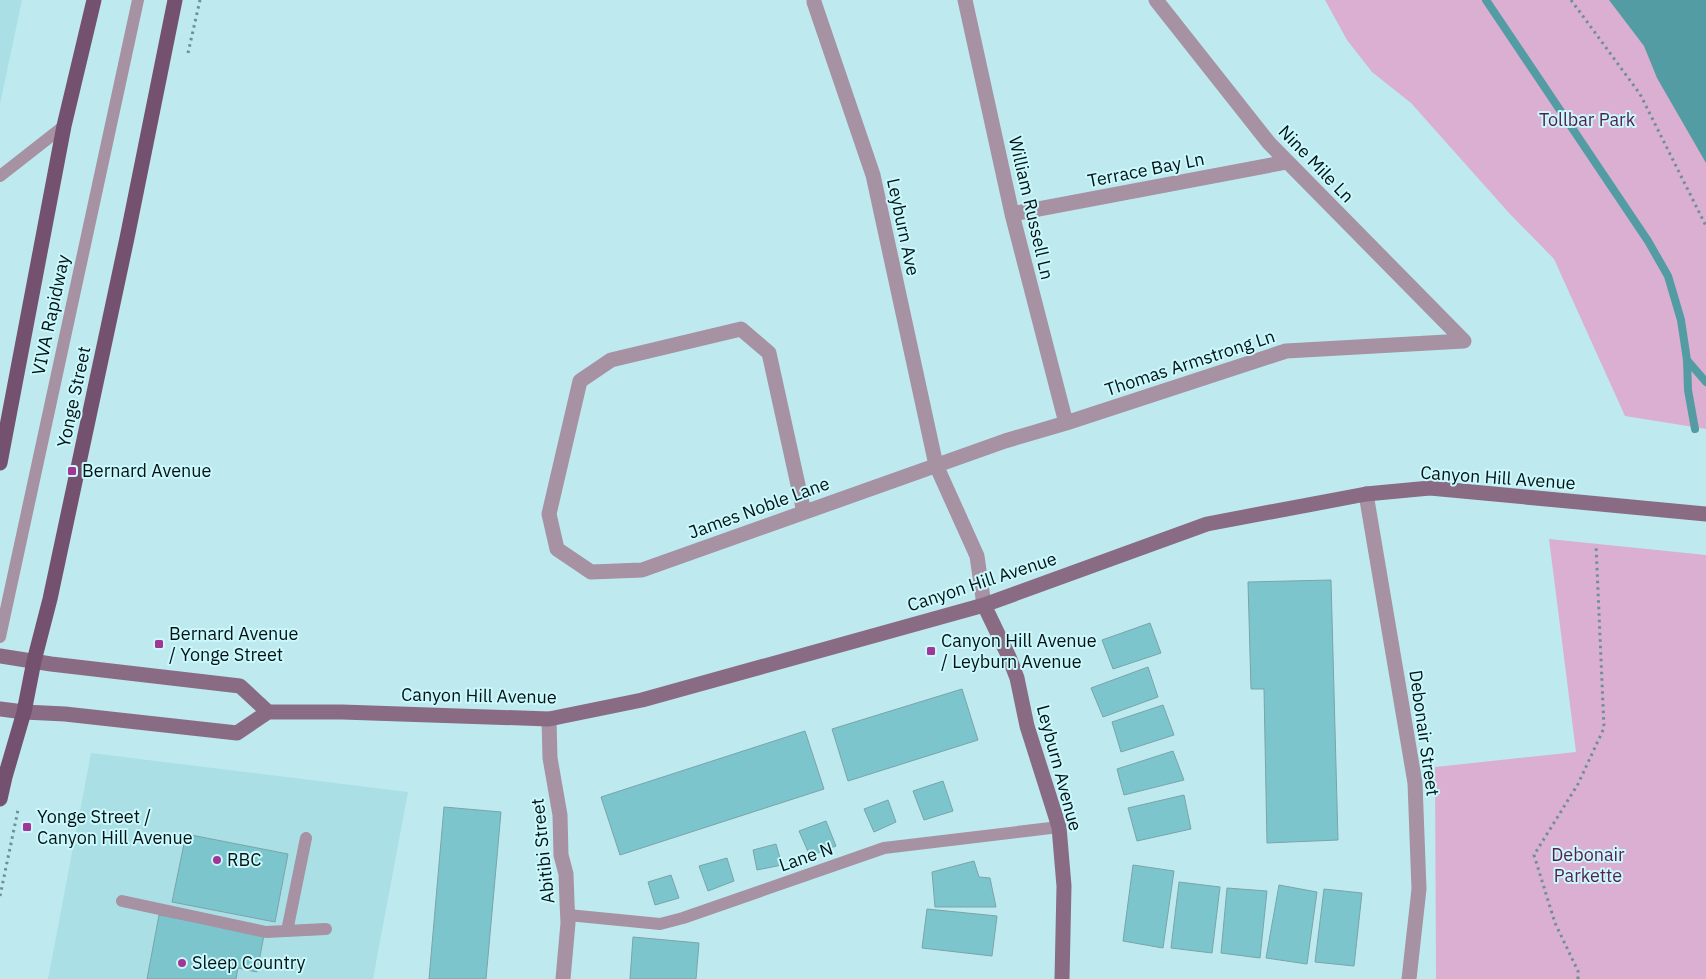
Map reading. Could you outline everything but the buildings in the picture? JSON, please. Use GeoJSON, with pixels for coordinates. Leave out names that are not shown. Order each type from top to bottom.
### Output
{"type":"FeatureCollection","features":[{"type":"Feature","properties":{"kind":"main road"},"geometry":{"type":"LineString","coordinates":[[0,464],[64,126],[94,0]]}},
{"type":"Feature","properties":{"kind":"main road","name":"Yonge Street"},"geometry":{"type":"LineString","coordinates":[[0,799],[24,712],[34,661],[65,531],[175,0]]}},
{"type":"Feature","properties":{"kind":"street","name":"William Russell Ln"},"geometry":{"type":"LineString","coordinates":[[966,0],[1012,214],[1066,423]]}},
{"type":"Feature","properties":{"kind":"street","name":"Nine Mile Ln"},"geometry":{"type":"LineString","coordinates":[[1156,0],[1269,143],[1464,341]]}},
{"type":"Feature","properties":{"kind":"street","name":"Leyburn Ave"},"geometry":{"type":"LineString","coordinates":[[814,1],[872,175],[936,465],[977,556],[984,605]]}},
{"type":"Feature","properties":{"kind":"street","name":"Terrace Bay Ln"},"geometry":{"type":"LineString","coordinates":[[1012,214],[1287,162]]}},
{"type":"Feature","properties":{"kind":"street","name":"James Noble Lane"},"geometry":{"type":"LineString","coordinates":[[804,512],[769,353],[741,329],[611,360],[580,381],[549,514],[557,549],[591,572],[642,570],[936,465]]}},
{"type":"Feature","properties":{"kind":"street","name":"Thomas Armstrong Ln"},"geometry":{"type":"LineString","coordinates":[[936,465],[1005,441],[1286,352],[1464,341]]}},
{"type":"Feature","properties":{"kind":"street","name":"Canyon Hill Avenue"},"geometry":{"type":"LineString","coordinates":[[268,712],[342,712],[549,719],[642,700],[984,605],[1208,524],[1366,494],[1430,488],[1706,514]]}},
{"type":"Feature","properties":{"kind":"street","name":"Debonair Street"},"geometry":{"type":"LineString","coordinates":[[1366,494],[1415,783],[1420,890],[1409,979]]}},
{"type":"Feature","properties":{"kind":"street","name":"Leyburn Avenue"},"geometry":{"type":"LineString","coordinates":[[984,605],[1010,657],[1017,678],[1027,726],[1059,827],[1064,886],[1062,979]]}},
{"type":"Feature","properties":{"kind":"street"},"geometry":{"type":"LineString","coordinates":[[0,656],[240,686],[268,712],[237,733],[65,714],[0,709]]}},
{"type":"Feature","properties":{"kind":"street","name":"Abitibi Street"},"geometry":{"type":"LineString","coordinates":[[549,719],[550,758],[560,815],[561,855],[566,874],[568,915],[562,979]]}},
{"type":"Feature","properties":{"kind":"lane","name":"VIVA Rapidway"},"geometry":{"type":"LineString","coordinates":[[0,637],[138,0]]}},
{"type":"Feature","properties":{"kind":"lane"},"geometry":{"type":"LineString","coordinates":[[0,176],[64,126]]}},
{"type":"Feature","properties":{"kind":"lane","name":"Lane N"},"geometry":{"type":"LineString","coordinates":[[568,915],[660,924],[884,848],[1059,827]]}},
{"type":"Feature","properties":{"kind":"lane"},"geometry":{"type":"LineString","coordinates":[[287,931],[306,838]]}},
{"type":"Feature","properties":{"kind":"lane"},"geometry":{"type":"LineString","coordinates":[[122,901],[266,932],[326,929]]}},
{"type":"Feature","properties":{"kind":"path"},"geometry":{"type":"LineString","coordinates":[[1571,0],[1640,94],[1706,226]]}},
{"type":"Feature","properties":{"kind":"path"},"geometry":{"type":"LineString","coordinates":[[1578,979],[1578,971],[1555,923],[1534,855],[1578,784],[1604,728],[1596,546]]}},
{"type":"Feature","properties":{"kind":"path"},"geometry":{"type":"LineString","coordinates":[[0,896],[20,804]]}},
{"type":"Feature","properties":{"kind":"shaded area"},"geometry":{"type":"Polygon","coordinates":[[[0,0],[22,0],[0,104],[0,0]]]}},
{"type":"Feature","properties":{"kind":"shaded area"},"geometry":{"type":"Polygon","coordinates":[[[1609,0],[1706,0],[1706,163],[1657,78],[1644,46],[1609,0]]]}},
{"type":"Feature","properties":{"kind":"shaded area"},"geometry":{"type":"Polygon","coordinates":[[[91,753],[408,792],[373,979],[48,979],[91,753]]]}},
{"type":"Feature","properties":{"kind":"green space","name":"Tollbar Park"},"geometry":{"type":"Polygon","coordinates":[[[1325,0],[1706,0],[1706,429],[1625,416],[1554,259],[1509,213],[1411,103],[1372,72],[1347,40],[1325,0]]]}},
{"type":"Feature","properties":{"kind":"green space","name":"Debonair Parkette"},"geometry":{"type":"Polygon","coordinates":[[[1549,539],[1706,555],[1706,979],[1436,979],[1435,767],[1576,752],[1549,539]]]}},
{"type":"Feature","properties":{"kind":"waterway"},"geometry":{"type":"LineString","coordinates":[[1486,0],[1648,241],[1668,276],[1681,320],[1687,360],[1688,390],[1695,429]]}},
{"type":"Feature","properties":{"kind":"waterway"},"geometry":{"type":"LineString","coordinates":[[1687,360],[1706,382]]}},
{"type":"Feature","properties":{"kind":"place","name":"Bernard Avenue"},"geometry":{"type":"Point","coordinates":[72,471]}},
{"type":"Feature","properties":{"kind":"place","name":"Bernard Avenue / Yonge Street"},"geometry":{"type":"Point","coordinates":[159,644]}},
{"type":"Feature","properties":{"kind":"place","name":"Canyon Hill Avenue / Leyburn Avenue"},"geometry":{"type":"Point","coordinates":[931,651]}},
{"type":"Feature","properties":{"kind":"place","name":"Yonge Street / Canyon Hill Avenue"},"geometry":{"type":"Point","coordinates":[27,827]}},
{"type":"Feature","properties":{"kind":"place","name":"RBC"},"geometry":{"type":"Point","coordinates":[217,860]}},
{"type":"Feature","properties":{"kind":"place","name":"Sleep Country"},"geometry":{"type":"Point","coordinates":[182,963]}}]}
